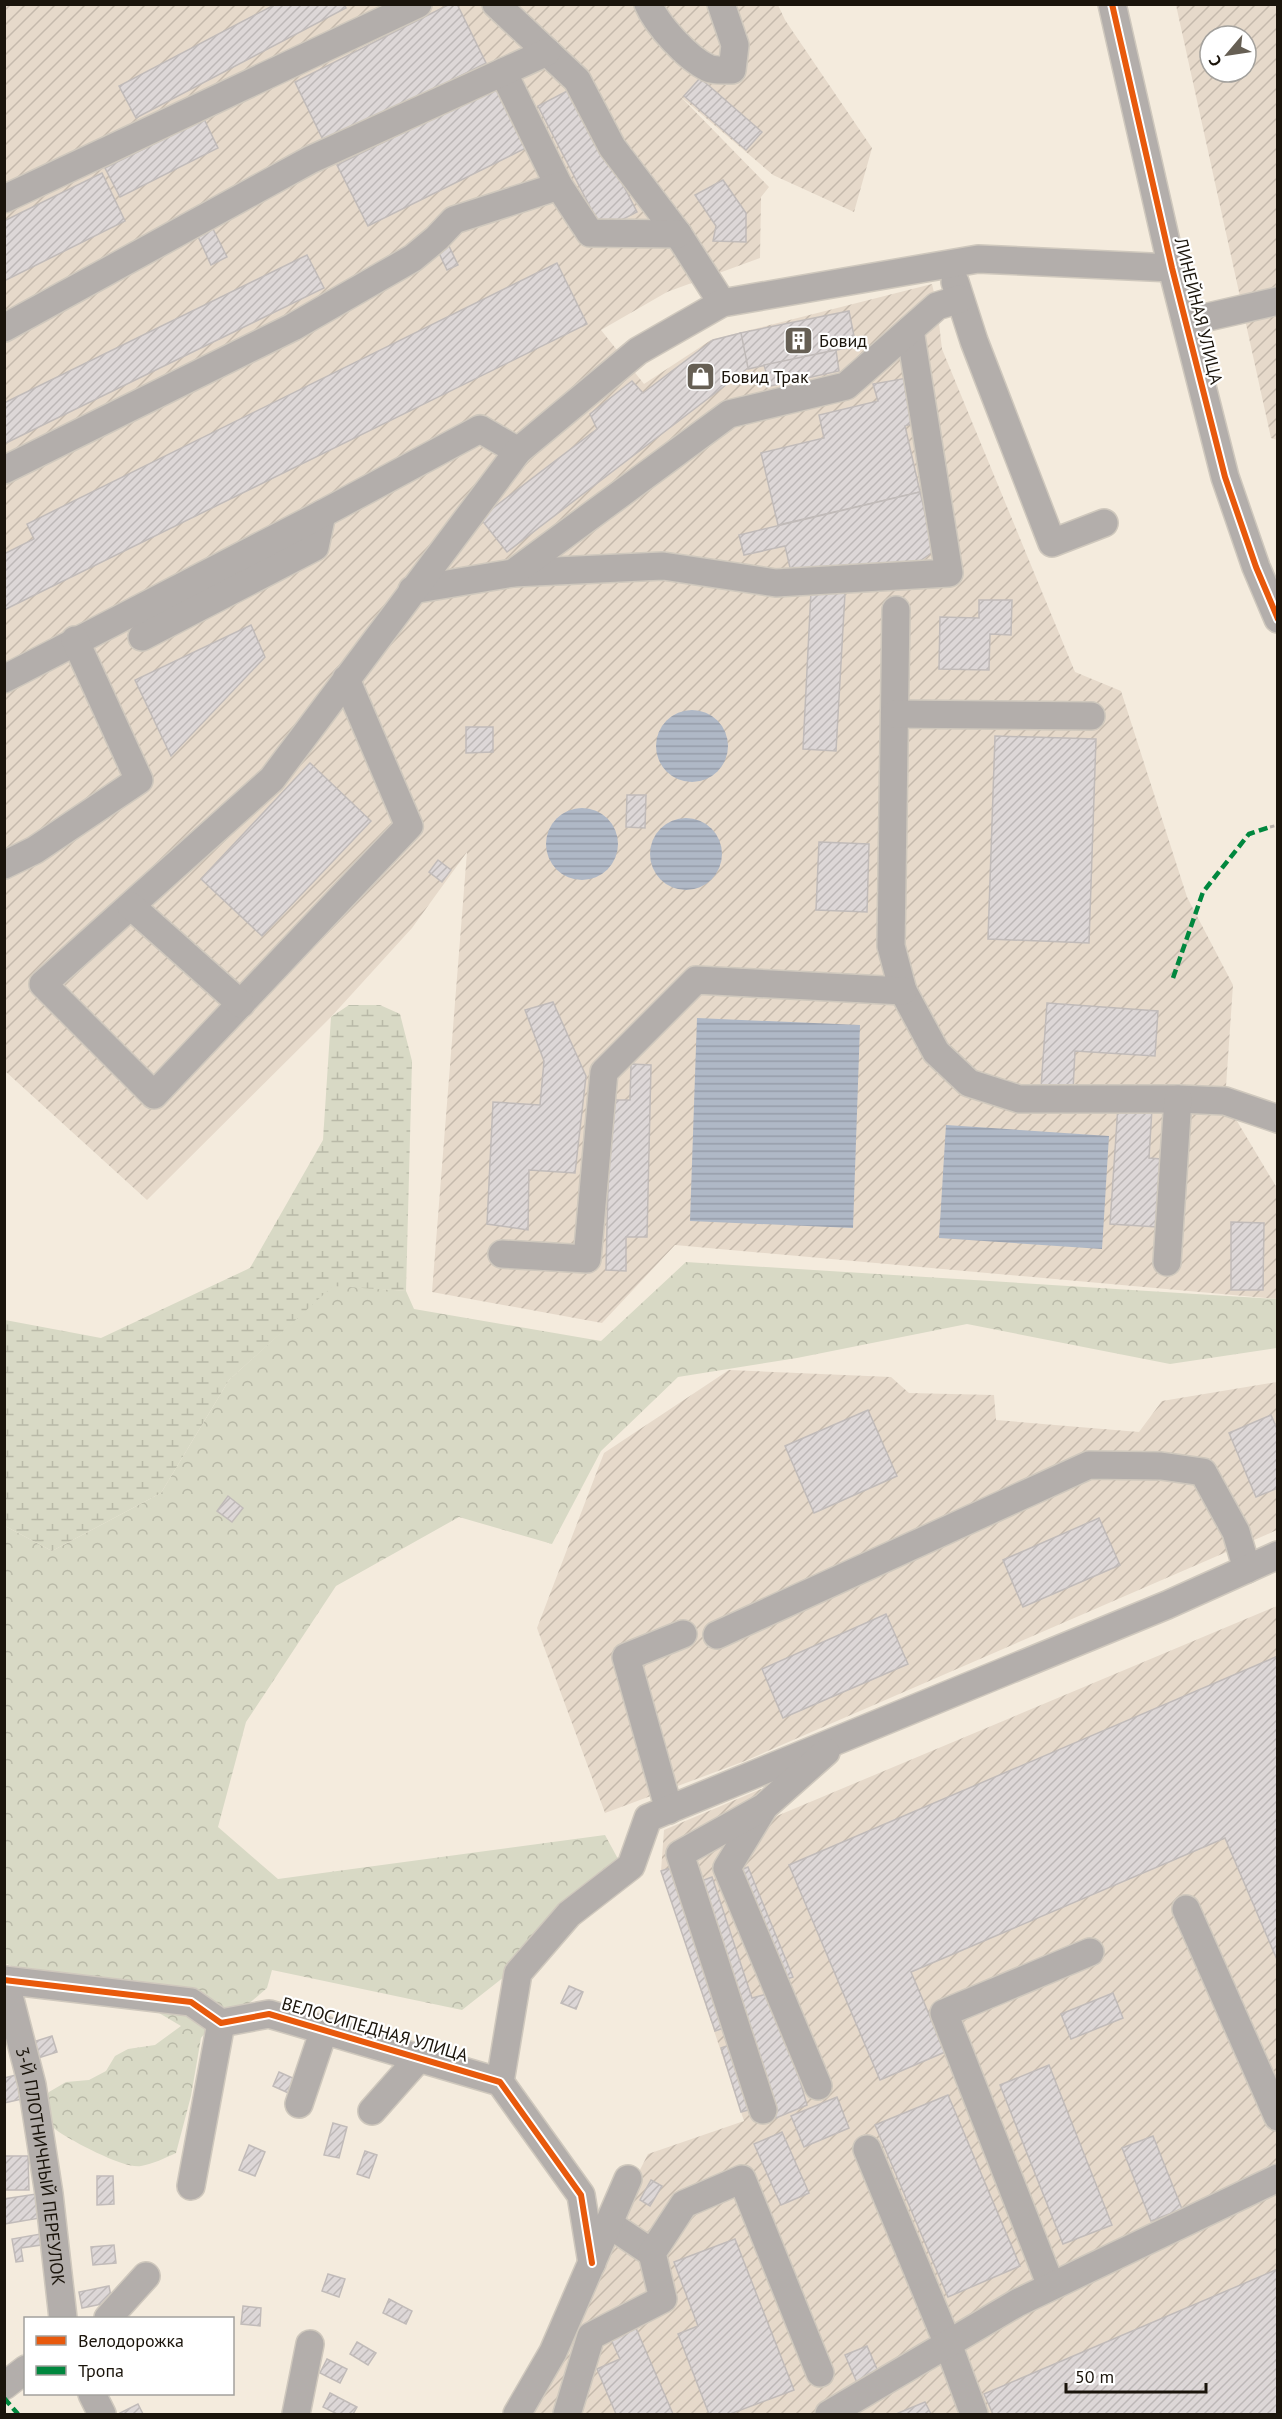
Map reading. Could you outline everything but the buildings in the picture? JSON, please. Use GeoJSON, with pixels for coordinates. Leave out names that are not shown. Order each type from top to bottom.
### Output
{"type":"FeatureCollection","features":[{"type":"Feature","properties":{"kind":"street"},"geometry":{"type":"LineString","coordinates":[[4,199],[418,4]]}},
{"type":"Feature","properties":{"kind":"street"},"geometry":{"type":"LineString","coordinates":[[648,4],[652,13],[684,51],[709,69],[732,70],[735,45],[721,4]]}},
{"type":"Feature","properties":{"kind":"street","name":"ЛИНЕЙНАЯ УЛИЦА"},"geometry":{"type":"LineString","coordinates":[[1112,4],[1172,268],[1225,477],[1256,567],[1278,619]]}},
{"type":"Feature","properties":{"kind":"street"},"geometry":{"type":"LineString","coordinates":[[496,5],[577,80],[612,147],[678,234],[722,303]]}},
{"type":"Feature","properties":{"kind":"street"},"geometry":{"type":"LineString","coordinates":[[4,328],[310,160],[547,52]]}},
{"type":"Feature","properties":{"kind":"street"},"geometry":{"type":"LineString","coordinates":[[503,72],[559,186],[590,233],[678,234]]}},
{"type":"Feature","properties":{"kind":"street"},"geometry":{"type":"LineString","coordinates":[[4,470],[293,327],[413,258],[454,220],[559,186]]}},
{"type":"Feature","properties":{"kind":"street"},"geometry":{"type":"LineString","coordinates":[[346,680],[409,826],[154,1095],[43,984],[272,779],[412,590],[518,451],[638,351],[722,303],[978,259],[1172,268]]}},
{"type":"Feature","properties":{"kind":"street"},"geometry":{"type":"LineString","coordinates":[[950,264],[974,341],[1052,543],[1104,523]]}},
{"type":"Feature","properties":{"kind":"street"},"geometry":{"type":"LineString","coordinates":[[513,573],[729,414],[846,386],[937,306],[960,299]]}},
{"type":"Feature","properties":{"kind":"street"},"geometry":{"type":"LineString","coordinates":[[1186,322],[1278,301]]}},
{"type":"Feature","properties":{"kind":"street"},"geometry":{"type":"LineString","coordinates":[[412,590],[513,573],[663,566],[776,583],[949,573],[910,330]]}},
{"type":"Feature","properties":{"kind":"street"},"geometry":{"type":"LineString","coordinates":[[142,637],[194,595],[322,514],[480,429],[518,451]]}},
{"type":"Feature","properties":{"kind":"street"},"geometry":{"type":"LineString","coordinates":[[4,679],[75,640],[194,595]]}},
{"type":"Feature","properties":{"kind":"street"},"geometry":{"type":"LineString","coordinates":[[896,610],[891,946],[903,991],[936,1052],[969,1083],[1019,1099],[1225,1101],[1278,1119]]}},
{"type":"Feature","properties":{"kind":"street"},"geometry":{"type":"LineString","coordinates":[[4,866],[35,850],[139,780],[75,640]]}},
{"type":"Feature","properties":{"kind":"street"},"geometry":{"type":"LineString","coordinates":[[895,714],[1091,716]]}},
{"type":"Feature","properties":{"kind":"street"},"geometry":{"type":"LineString","coordinates":[[131,906],[241,1004]]}},
{"type":"Feature","properties":{"kind":"street"},"geometry":{"type":"LineString","coordinates":[[502,1254],[587,1259],[604,1072],[696,980],[903,991]]}},
{"type":"Feature","properties":{"kind":"street"},"geometry":{"type":"LineString","coordinates":[[1167,1262],[1178,1099]]}},
{"type":"Feature","properties":{"kind":"street"},"geometry":{"type":"LineString","coordinates":[[717,1635],[1089,1465],[1161,1466],[1203,1472],[1236,1532],[1247,1569]]}},
{"type":"Feature","properties":{"kind":"street"},"geometry":{"type":"LineString","coordinates":[[592,2263],[581,2195],[500,2082],[518,1973],[569,1914],[632,1866],[648,1818],[1167,1605],[1278,1555]]}},
{"type":"Feature","properties":{"kind":"street"},"geometry":{"type":"LineString","coordinates":[[669,1810],[626,1657],[683,1634]]}},
{"type":"Feature","properties":{"kind":"street"},"geometry":{"type":"LineString","coordinates":[[763,2110],[680,1854],[764,1808],[841,1739]]}},
{"type":"Feature","properties":{"kind":"street"},"geometry":{"type":"LineString","coordinates":[[764,1808],[727,1868],[818,2086]]}},
{"type":"Feature","properties":{"kind":"street"},"geometry":{"type":"LineString","coordinates":[[1186,1909],[1278,2117]]}},
{"type":"Feature","properties":{"kind":"street"},"geometry":{"type":"LineString","coordinates":[[1051,2286],[944,2013],[1090,1952]]}},
{"type":"Feature","properties":{"kind":"street"},"geometry":{"type":"LineString","coordinates":[[5,1980],[191,2002],[221,2023],[191,2186]]}},
{"type":"Feature","properties":{"kind":"street","name":"3-Й ПЛОТНИЧНЫЙ ПЕРЕУЛОК"},"geometry":{"type":"LineString","coordinates":[[5,1980],[32,2085],[49,2194],[63,2317]]}},
{"type":"Feature","properties":{"kind":"street","name":"ВЕЛОСИПЕДНАЯ УЛИЦА"},"geometry":{"type":"LineString","coordinates":[[221,2023],[269,2014],[500,2082]]}},
{"type":"Feature","properties":{"kind":"street"},"geometry":{"type":"LineString","coordinates":[[299,2104],[324,2030]]}},
{"type":"Feature","properties":{"kind":"street"},"geometry":{"type":"LineString","coordinates":[[372,2111],[419,2058]]}},
{"type":"Feature","properties":{"kind":"street"},"geometry":{"type":"LineString","coordinates":[[867,2149],[948,2343],[974,2415]]}},
{"type":"Feature","properties":{"kind":"street"},"geometry":{"type":"LineString","coordinates":[[829,2415],[1017,2303],[1278,2178]]}},
{"type":"Feature","properties":{"kind":"street"},"geometry":{"type":"LineString","coordinates":[[517,2415],[553,2352],[628,2179]]}},
{"type":"Feature","properties":{"kind":"street"},"geometry":{"type":"LineString","coordinates":[[652,2253],[684,2204],[742,2179],[820,2373]]}},
{"type":"Feature","properties":{"kind":"street"},"geometry":{"type":"LineString","coordinates":[[567,2415],[591,2336],[663,2299],[652,2253],[609,2224]]}},
{"type":"Feature","properties":{"kind":"street"},"geometry":{"type":"LineString","coordinates":[[110,2317],[146,2276]]}},
{"type":"Feature","properties":{"kind":"street"},"geometry":{"type":"LineString","coordinates":[[296,2415],[310,2344]]}},
{"type":"Feature","properties":{"kind":"street"},"geometry":{"type":"LineString","coordinates":[[4,2386],[24,2371]]}},
{"type":"Feature","properties":{"kind":"street"},"geometry":{"type":"LineString","coordinates":[[92,2395],[102,2415]]}},
{"type":"Feature","properties":{"kind":"path"},"geometry":{"type":"LineString","coordinates":[[1270,827],[1278,825]]}},
{"type":"Feature","properties":{"kind":"shaded area"},"geometry":{"type":"Polygon","coordinates":[[[4,5],[778,5],[785,20],[872,148],[854,212],[773,175],[680,96],[769,187],[761,197],[760,258],[667,292],[601,330],[644,384],[711,340],[932,284],[942,349],[1075,672],[1121,691],[1187,897],[1233,985],[1225,1101],[1277,1188],[1277,1299],[675,1245],[602,1323],[432,1292],[467,852],[412,928],[331,1017],[147,1200],[5,1071],[4,5]]]}},
{"type":"Feature","properties":{"kind":"shaded area"},"geometry":{"type":"Polygon","coordinates":[[[1176,5],[1277,5],[1277,440],[1271,438],[1176,5]]]}},
{"type":"Feature","properties":{"kind":"shaded area"},"geometry":{"type":"Polygon","coordinates":[[[729,1370],[891,1377],[909,1393],[994,1395],[996,1420],[1139,1432],[1162,1401],[1277,1382],[1277,1530],[745,1761],[605,1813],[537,1628],[604,1453],[729,1370]]]}},
{"type":"Feature","properties":{"kind":"shaded area"},"geometry":{"type":"Polygon","coordinates":[[[1277,1606],[1277,2414],[517,2414],[648,2154],[744,2121],[661,1871],[664,1830],[761,1789],[772,1818],[1277,1606]]]}},
{"type":"Feature","properties":{"kind":"green space"},"geometry":{"type":"Polygon","coordinates":[[[349,1005],[380,1005],[400,1014],[412,1061],[406,1291],[333,1286],[229,1380],[161,1493],[52,1551],[5,1526],[5,1320],[101,1338],[250,1268],[323,1140],[331,1017],[349,1005]]]}},
{"type":"Feature","properties":{"kind":"green space"},"geometry":{"type":"Polygon","coordinates":[[[686,1262],[1277,1299],[1277,1348],[1170,1364],[967,1324],[797,1358],[678,1377],[601,1451],[552,1544],[459,1517],[336,1586],[246,1722],[218,1827],[278,1879],[605,1835],[629,1879],[462,2010],[272,1970],[267,1988],[246,2006],[223,2012],[201,2038],[191,2096],[176,2153],[163,2159],[150,2164],[133,2166],[87,2148],[59,2132],[36,2108],[49,2092],[66,2082],[89,2080],[106,2071],[115,2056],[128,2049],[155,2045],[181,2026],[159,2013],[26,1973],[7,1964],[5,1968],[5,1526],[52,1551],[161,1493],[229,1380],[333,1285],[406,1291],[414,1309],[601,1341],[686,1262]]]}},
{"type":"Feature","properties":{"kind":"water"},"geometry":{"type":"Polygon","coordinates":[[[692,710],[712,716],[722,726],[728,746],[722,766],[712,776],[692,782],[672,776],[662,766],[656,746],[662,726],[672,716],[692,710]]]}},
{"type":"Feature","properties":{"kind":"water"},"geometry":{"type":"Polygon","coordinates":[[[582,808],[602,814],[612,824],[618,844],[612,864],[602,874],[582,880],[562,874],[552,864],[546,844],[552,824],[562,814],[582,808]]]}},
{"type":"Feature","properties":{"kind":"water"},"geometry":{"type":"Polygon","coordinates":[[[693,818],[712,828],[720,840],[722,854],[720,868],[712,880],[700,888],[679,890],[660,880],[652,868],[650,847],[660,828],[672,820],[693,818]]]}},
{"type":"Feature","properties":{"kind":"water"},"geometry":{"type":"Polygon","coordinates":[[[697,1018],[860,1025],[853,1228],[690,1221],[697,1018]]]}},
{"type":"Feature","properties":{"kind":"water"},"geometry":{"type":"Polygon","coordinates":[[[946,1125],[1109,1136],[1102,1249],[939,1238],[946,1125]]]}},
{"type":"Feature","properties":{"kind":"marked path"},"geometry":{"type":"LineString","coordinates":[[1173,978],[1203,892],[1249,834],[1270,827]]}},
{"type":"Feature","properties":{"kind":"marked path"},"geometry":{"type":"LineString","coordinates":[[4,2398],[18,2414]]}},
{"type":"Feature","properties":{"kind":"cycle path"},"geometry":{"type":"LineString","coordinates":[[1112,4],[1172,268],[1225,477],[1256,567],[1278,619]]}},
{"type":"Feature","properties":{"kind":"cycle path"},"geometry":{"type":"LineString","coordinates":[[4,1980],[191,2002],[221,2023],[269,2014],[500,2082],[581,2195],[592,2263]]}},
{"type":"Feature","properties":{"kind":"place","name":"Бовид"},"geometry":{"type":"Point","coordinates":[798,340]}},
{"type":"Feature","properties":{"kind":"place","name":"Бовид Трак"},"geometry":{"type":"Point","coordinates":[700,376]}}]}
